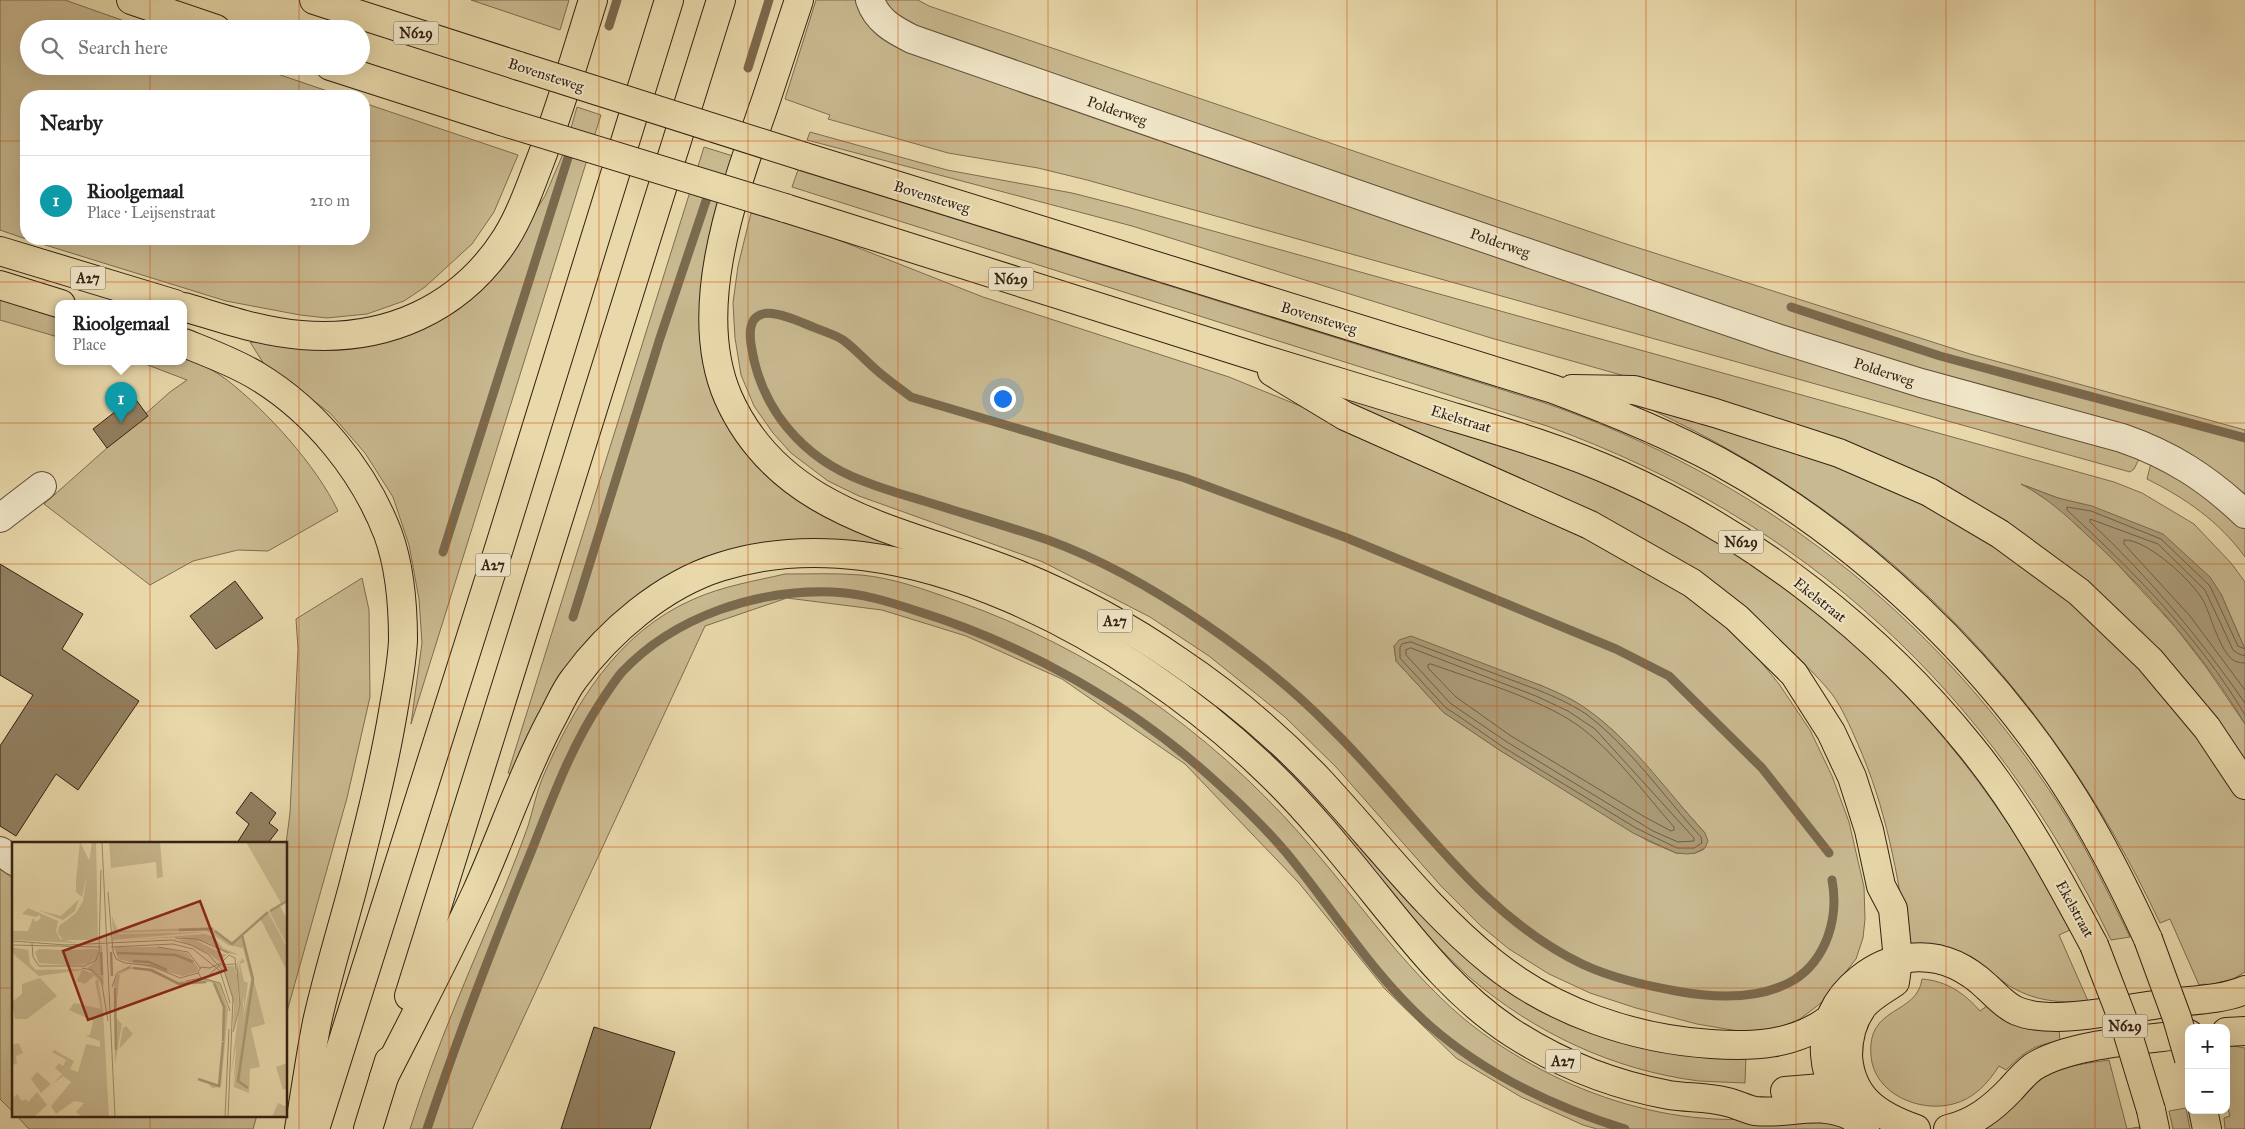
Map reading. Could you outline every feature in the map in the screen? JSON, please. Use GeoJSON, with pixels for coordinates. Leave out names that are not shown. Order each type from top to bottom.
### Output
{"type":"FeatureCollection","features":[{"type":"Feature","properties":{"kind":"main road"},"geometry":{"type":"LineString","coordinates":[[131,0],[190,20]]}},
{"type":"Feature","properties":{"kind":"main road","name":"Bovensteweg"},"geometry":{"type":"LineString","coordinates":[[314,0],[802,156],[1552,389]]}},
{"type":"Feature","properties":{"kind":"main road"},"geometry":{"type":"LineString","coordinates":[[187,308],[246,326],[301,335],[349,336],[387,329],[414,319],[437,307],[457,292],[492,257],[506,238],[523,206],[556,123],[593,0]]}},
{"type":"Feature","properties":{"kind":"main road","name":"A27"},"geometry":{"type":"LineString","coordinates":[[315,1129],[500,544],[669,0]]}},
{"type":"Feature","properties":{"kind":"main road","name":"A27"},"geometry":{"type":"LineString","coordinates":[[368,1129],[721,0]]}},
{"type":"Feature","properties":{"kind":"main road","name":"A27"},"geometry":{"type":"LineString","coordinates":[[799,0],[738,179],[719,259],[714,314],[717,356],[721,377],[729,398],[755,443],[785,475],[828,504],[883,528],[1014,572],[1050,588],[1125,626],[1202,677],[1264,727],[1289,750],[1455,930],[1496,966],[1546,998],[1623,1029],[1666,1039],[1700,1043],[1732,1045],[1784,1041],[1813,1031],[1828,1020]]}},
{"type":"Feature","properties":{"kind":"main road","name":"N629"},"geometry":{"type":"LineString","coordinates":[[358,75],[1236,351],[1345,416],[1590,525],[1692,583],[1737,618],[1794,674],[1831,732],[1852,777],[1869,830],[1881,886],[1893,909],[1898,960]]}},
{"type":"Feature","properties":{"kind":"main road","name":"A27"},"geometry":{"type":"LineString","coordinates":[[0,251],[162,300]]}},
{"type":"Feature","properties":{"kind":"main road","name":"A27"},"geometry":{"type":"LineString","coordinates":[[0,285],[55,302]]}},
{"type":"Feature","properties":{"kind":"main road"},"geometry":{"type":"LineString","coordinates":[[187,344],[258,376],[287,398],[323,430],[358,478],[388,534],[396,563],[400,595],[402,642],[400,676],[374,806],[317,1022],[299,1129]]}},
{"type":"Feature","properties":{"kind":"main road","name":"Ekelstraat"},"geometry":{"type":"LineString","coordinates":[[1236,351],[1540,443],[1620,475],[1724,531],[1771,562],[1830,607],[1887,655],[1971,747],[2009,799],[2048,859],[2094,945],[2126,1028],[2153,1119]]}},
{"type":"Feature","properties":{"kind":"main road","name":"N629"},"geometry":{"type":"LineString","coordinates":[[1552,389],[1634,390],[1715,413],[1839,453],[1929,492],[2000,534],[2079,592],[2150,660],[2206,728],[2245,785]]}},
{"type":"Feature","properties":{"kind":"main road","name":"N629"},"geometry":{"type":"LineString","coordinates":[[1552,389],[1634,420],[1727,467],[1793,508],[1835,538],[1936,625],[1985,679],[2035,740],[2069,790],[2120,878],[2148,939],[2185,1045]]}},
{"type":"Feature","properties":{"kind":"main road","name":"A27"},"geometry":{"type":"LineString","coordinates":[[384,1077],[476,892],[536,749],[572,681],[617,629],[662,594],[718,568],[767,557],[815,553],[852,554],[886,559],[960,580],[1038,611],[1120,656],[1190,704],[1243,748],[1289,793],[1338,848],[1418,947],[1451,984],[1489,1017],[1512,1033],[1572,1065],[1629,1086],[1665,1094],[1730,1102],[1746,1110],[1762,1112],[1829,1108],[1860,1114]]}},
{"type":"Feature","properties":{"kind":"main road","name":"N629"},"geometry":{"type":"LineString","coordinates":[[1868,973],[1876,956],[1879,931],[1875,910],[1881,886]]}},
{"type":"Feature","properties":{"kind":"main road"},"geometry":{"type":"LineString","coordinates":[[1860,1114],[1834,1087],[1826,1069],[1825,1041],[1828,1020],[1838,1002],[1851,986],[1868,973],[1898,960],[1930,958],[1956,964],[1974,975],[2016,1010],[2031,1015],[2058,1017],[2215,996],[2245,990]]}},
{"type":"Feature","properties":{"kind":"main road"},"geometry":{"type":"LineString","coordinates":[[1860,1114],[1849,1068],[1848,1048],[1851,1032],[1865,1005],[1895,982],[1898,960]]}},
{"type":"Feature","properties":{"kind":"main road"},"geometry":{"type":"LineString","coordinates":[[2230,1032],[2245,1031]]}},
{"type":"Feature","properties":{"kind":"main road"},"geometry":{"type":"LineString","coordinates":[[1948,1129],[1967,1124],[1980,1117],[1999,1102],[2031,1068],[2047,1059],[2094,1047],[2185,1035]]}},
{"type":"Feature","properties":{"kind":"main road","name":"A27"},"geometry":{"type":"LineString","coordinates":[[1730,1102],[1748,1095],[1834,1087]]}},
{"type":"Feature","properties":{"kind":"main road"},"geometry":{"type":"LineString","coordinates":[[1860,1114],[1878,1112],[1895,1122],[1916,1129]]}},
{"type":"Feature","properties":{"kind":"main road"},"geometry":{"type":"LineString","coordinates":[[2204,1114],[2207,1129]]}},
{"type":"Feature","properties":{"kind":"street","name":"Polderweg"},"geometry":{"type":"LineString","coordinates":[[870,0],[880,19],[895,31],[959,56],[1777,338],[1921,384],[2122,438],[2150,448],[2195,472],[2245,514]]}},
{"type":"Feature","properties":{"kind":"street"},"geometry":{"type":"LineString","coordinates":[[0,518],[42,486]]}},
{"type":"Feature","properties":{"kind":"street"},"geometry":{"type":"LineString","coordinates":[[0,851],[12,860]]}},
{"type":"Feature","properties":{"kind":"shaded area"},"geometry":{"type":"Polygon","coordinates":[[[0,0],[65,0],[122,20],[20,20],[20,75],[280,75],[324,90],[20,90],[20,237],[0,230],[0,0]]]}},
{"type":"Feature","properties":{"kind":"shaded area"},"geometry":{"type":"Polygon","coordinates":[[[471,0],[569,0],[560,30],[471,0]]]}},
{"type":"Feature","properties":{"kind":"shaded area"},"geometry":{"type":"Polygon","coordinates":[[[816,0],[859,0],[863,9],[2099,441],[2139,459],[2134,469],[2130,472],[1087,180],[1038,168],[948,153],[828,119],[830,115],[785,99],[816,0]]]}},
{"type":"Feature","properties":{"kind":"shaded area"},"geometry":{"type":"Polygon","coordinates":[[[879,0],[918,0],[929,6],[1620,242],[1970,354],[2245,430],[2245,502],[2234,491],[1935,380],[920,35],[879,0]]]}},
{"type":"Feature","properties":{"kind":"shaded area"},"geometry":{"type":"Polygon","coordinates":[[[370,105],[518,155],[494,212],[472,244],[425,287],[404,301],[367,314],[327,318],[300,315],[226,301],[45,245],[370,245],[370,105]]]}},
{"type":"Feature","properties":{"kind":"shaded area"},"geometry":{"type":"Polygon","coordinates":[[[577,107],[601,115],[411,724],[422,643],[419,599],[409,545],[393,497],[365,453],[330,413],[264,364],[250,342],[356,344],[512,247],[545,196],[565,149],[577,107]]]}},
{"type":"Feature","properties":{"kind":"shaded area"},"geometry":{"type":"Polygon","coordinates":[[[810,132],[947,170],[1072,193],[1127,207],[2114,482],[2142,493],[2194,524],[2231,563],[2245,582],[2245,649],[2221,594],[2058,498],[2026,486],[2056,506],[2108,554],[2176,628],[2206,667],[2245,724],[2245,768],[2094,595],[1748,411],[1491,338],[1132,226],[807,140],[810,132]]]}},
{"type":"Feature","properties":{"kind":"shaded area"},"geometry":{"type":"Polygon","coordinates":[[[704,147],[733,156],[702,300],[757,460],[1094,620],[1238,716],[1505,984],[1746,1055],[1745,1083],[1699,1081],[1667,1076],[1636,1068],[1606,1058],[1548,1032],[1494,997],[1469,977],[1141,658],[846,545],[640,594],[606,622],[565,670],[513,774],[508,773],[704,147]]]}},
{"type":"Feature","properties":{"kind":"shaded area"},"geometry":{"type":"Polygon","coordinates":[[[798,170],[1545,403],[1623,434],[1698,470],[1768,512],[1834,559],[1896,611],[1954,669],[2007,732],[2056,800],[2086,851],[2130,937],[2111,940],[2063,851],[2009,768],[1948,693],[1881,625],[1808,565],[1728,511],[1641,465],[1547,426],[792,187],[798,170]]]}},
{"type":"Feature","properties":{"kind":"shaded area"},"geometry":{"type":"Polygon","coordinates":[[[751,213],[813,230],[983,297],[1229,377],[1386,441],[1614,547],[1715,614],[1748,646],[1779,684],[1810,730],[1832,776],[1849,822],[1864,887],[1865,919],[1863,938],[1856,959],[1821,1003],[1800,1019],[1771,1031],[1744,1032],[1697,1024],[1636,1008],[1590,993],[1549,974],[1509,949],[1481,926],[1441,886],[1336,767],[1285,717],[1209,656],[1150,617],[1043,562],[859,496],[828,481],[791,453],[773,433],[754,406],[741,375],[735,338],[733,303],[738,266],[751,213]],[[1394,646],[1396,661],[1443,712],[1501,751],[1648,841],[1676,853],[1695,853],[1703,850],[1705,833],[1617,734],[1574,701],[1540,685],[1394,646]]]}},
{"type":"Feature","properties":{"kind":"shaded area"},"geometry":{"type":"Polygon","coordinates":[[[0,297],[55,314],[55,336],[0,320],[0,297]]]}},
{"type":"Feature","properties":{"kind":"shaded area"},"geometry":{"type":"Polygon","coordinates":[[[187,358],[227,380],[258,407],[289,440],[317,475],[338,511],[268,551],[238,550],[193,561],[150,585],[44,504],[170,392],[187,380],[148,365],[187,365],[187,358]]]}},
{"type":"Feature","properties":{"kind":"shaded area"},"geometry":{"type":"Polygon","coordinates":[[[1347,395],[1514,448],[1612,487],[1686,524],[1755,567],[1820,615],[1880,669],[1935,727],[1985,790],[2030,858],[2070,930],[2059,935],[2088,1001],[2065,1002],[2032,996],[2011,987],[1976,960],[1960,952],[1938,946],[1908,945],[1890,841],[1876,791],[1857,742],[1832,694],[1773,634],[1343,405],[1347,395]]]}},
{"type":"Feature","properties":{"kind":"shaded area"},"geometry":{"type":"Polygon","coordinates":[[[1628,399],[1730,424],[1936,506],[2074,601],[2156,681],[2245,800],[2245,972],[2233,979],[2206,986],[2206,984],[2199,985],[2170,919],[2160,923],[2114,835],[2063,754],[2006,679],[1943,611],[1874,549],[1799,493],[1717,443],[1628,399]]]}},
{"type":"Feature","properties":{"kind":"shaded area"},"geometry":{"type":"Polygon","coordinates":[[[2156,461],[2245,525],[2245,557],[2213,522],[2175,494],[2147,479],[2151,463],[2156,461]]]}},
{"type":"Feature","properties":{"kind":"shaded area"},"geometry":{"type":"Polygon","coordinates":[[[785,574],[861,575],[898,582],[934,593],[1006,620],[1054,642],[1144,696],[1226,760],[1265,796],[1321,858],[1419,976],[1440,997],[1482,1032],[1542,1070],[1604,1097],[1648,1110],[1715,1119],[1799,1117],[1816,1119],[1845,1129],[1597,1129],[1583,1125],[1521,1097],[1456,1058],[1385,989],[1299,883],[1185,764],[1062,679],[966,636],[882,610],[787,598],[705,626],[472,1129],[410,1129],[443,1037],[520,848],[542,779],[568,724],[584,698],[621,651],[642,631],[667,613],[694,599],[716,591],[785,574]]]}},
{"type":"Feature","properties":{"kind":"shaded area"},"geometry":{"type":"Polygon","coordinates":[[[362,578],[369,610],[370,697],[347,798],[288,1008],[288,842],[286,842],[290,813],[298,649],[296,619],[362,578]]]}},
{"type":"Feature","properties":{"kind":"shaded area"},"geometry":{"type":"Polygon","coordinates":[[[0,869],[12,878],[12,1111],[0,1099],[0,869]]]}},
{"type":"Feature","properties":{"kind":"shaded area"},"geometry":{"type":"Polygon","coordinates":[[[1922,979],[1947,985],[1961,993],[1980,1011],[1987,1006],[2004,1019],[2020,1027],[2038,1030],[2059,1029],[2060,1041],[2030,1050],[2006,1070],[1999,1066],[1980,1090],[1961,1102],[1940,1106],[1927,1106],[1901,1098],[1880,1081],[1874,1069],[1871,1056],[1872,1040],[1876,1028],[1884,1019],[1911,999],[1918,991],[1922,979]]]}},
{"type":"Feature","properties":{"kind":"shaded area"},"geometry":{"type":"Polygon","coordinates":[[[2230,1046],[2245,1048],[2245,1129],[2225,1129],[2224,1118],[2230,1116],[2230,1046]]]}},
{"type":"Feature","properties":{"kind":"shaded area"},"geometry":{"type":"Polygon","coordinates":[[[2109,1060],[2127,1129],[1983,1129],[2003,1115],[2030,1088],[2048,1075],[2067,1068],[2109,1060]]]}},
{"type":"Feature","properties":{"kind":"shaded area"},"geometry":{"type":"Polygon","coordinates":[[[2185,1108],[2190,1129],[2173,1129],[2169,1111],[2185,1108]]]}},
{"type":"Feature","properties":{"kind":"shaded area"},"geometry":{"type":"Polygon","coordinates":[[[17,1116],[257,1116],[253,1129],[29,1129],[17,1116]]]}},
{"type":"Feature","properties":{"kind":"water"},"geometry":{"type":"Polygon","coordinates":[[[2021,484],[2058,498],[2092,506],[2163,534],[2210,577],[2221,594],[2245,649],[2245,724],[2229,698],[2192,648],[2131,578],[2071,520],[2021,484]]]}},
{"type":"Feature","properties":{"kind":"water"},"geometry":{"type":"Polygon","coordinates":[[[1411,636],[1546,688],[1571,699],[1588,710],[1620,737],[1650,768],[1705,833],[1708,841],[1705,848],[1695,853],[1676,853],[1633,833],[1501,751],[1443,712],[1396,661],[1394,646],[1399,640],[1411,636]]]}},
{"type":"Feature","properties":{"kind":"building"},"geometry":{"type":"Polygon","coordinates":[[[134,397],[148,416],[107,448],[93,429],[134,397]]]}},
{"type":"Feature","properties":{"kind":"building"},"geometry":{"type":"Polygon","coordinates":[[[0,564],[83,614],[62,649],[139,701],[78,790],[56,774],[16,836],[0,826],[0,746],[33,695],[0,675],[0,564]]]}},
{"type":"Feature","properties":{"kind":"building"},"geometry":{"type":"Polygon","coordinates":[[[235,581],[263,618],[216,649],[190,616],[235,581]]]}},
{"type":"Feature","properties":{"kind":"building"},"geometry":{"type":"Polygon","coordinates":[[[251,792],[276,813],[269,823],[278,830],[269,842],[238,842],[249,824],[236,813],[251,792]]]}},
{"type":"Feature","properties":{"kind":"building"},"geometry":{"type":"Polygon","coordinates":[[[594,1027],[675,1052],[650,1129],[561,1129],[594,1027]]]}},
{"type":"Feature","properties":{"kind":"waterway"},"geometry":{"type":"LineString","coordinates":[[609,26],[617,0]]}},
{"type":"Feature","properties":{"kind":"waterway"},"geometry":{"type":"LineString","coordinates":[[748,68],[769,0]]}},
{"type":"Feature","properties":{"kind":"waterway"},"geometry":{"type":"LineString","coordinates":[[443,552],[572,145]]}},
{"type":"Feature","properties":{"kind":"waterway"},"geometry":{"type":"LineString","coordinates":[[573,617],[660,338],[710,189]]}},
{"type":"Feature","properties":{"kind":"waterway"},"geometry":{"type":"LineString","coordinates":[[1791,307],[1940,356],[2245,438]]}},
{"type":"Feature","properties":{"kind":"waterway"},"geometry":{"type":"LineString","coordinates":[[1829,853],[1762,768],[1669,676],[1616,649],[1347,538],[1185,478],[911,397],[847,343],[836,336],[781,315],[761,314],[754,319],[751,329],[751,344],[756,367],[764,389],[774,409],[788,428],[821,459],[841,471],[878,487],[1069,548],[1129,577],[1187,612],[1286,685],[1316,713],[1360,758],[1477,888],[1509,916],[1544,942],[1582,964],[1640,984],[1676,991],[1721,996],[1751,995],[1766,992],[1794,980],[1815,961],[1828,936],[1832,922],[1834,908],[1832,880]]}},
{"type":"Feature","properties":{"kind":"waterway"},"geometry":{"type":"LineString","coordinates":[[427,1129],[478,987],[556,790],[581,735],[617,678],[643,652],[667,635],[692,621],[747,601],[805,592],[833,592],[875,598],[958,625],[1036,659],[1074,679],[1111,702],[1181,752],[1257,821],[1297,866],[1392,988],[1429,1025],[1473,1059],[1521,1087],[1572,1110],[1625,1129]]}},
{"type":"Feature","properties":{"kind":"place","name":"Rioolgemaal"},"geometry":{"type":"Point","coordinates":[121,423]}}]}
